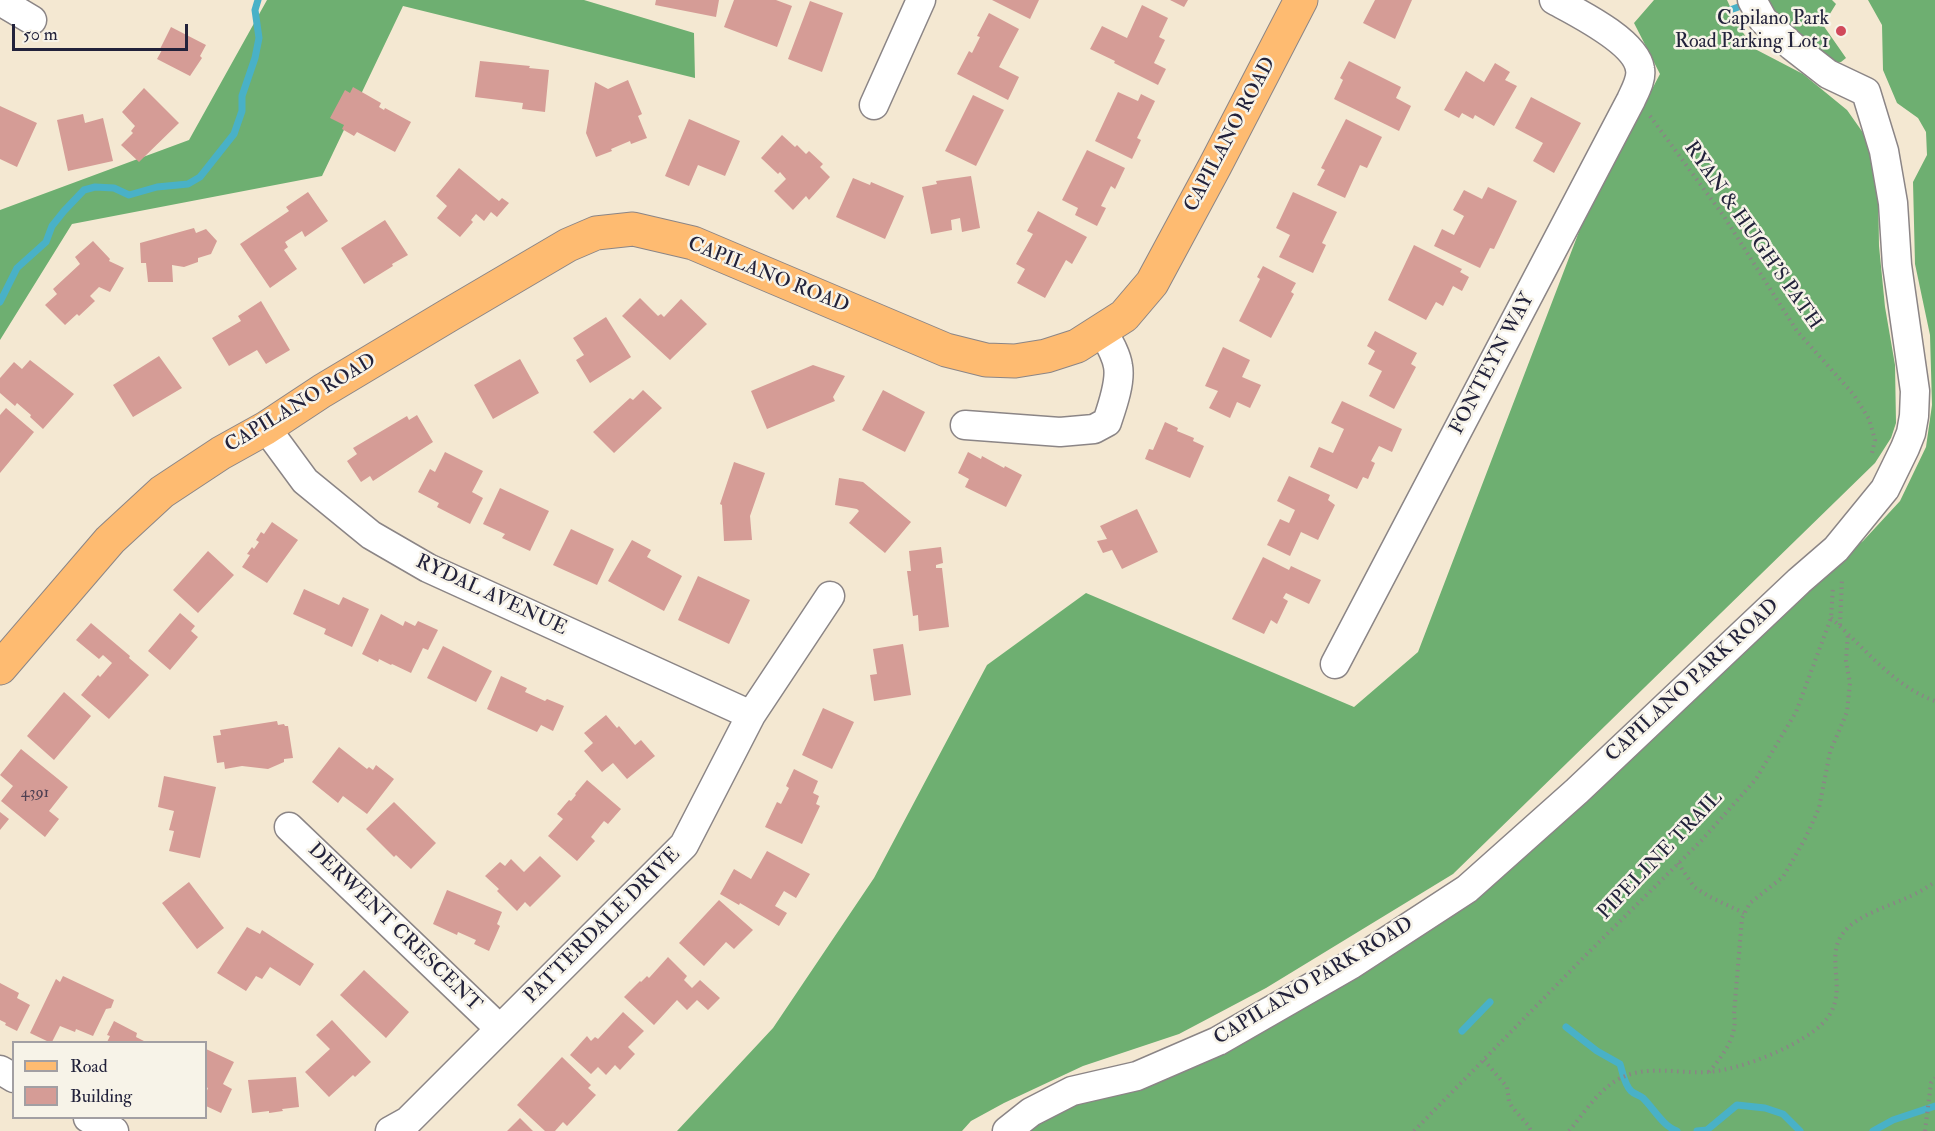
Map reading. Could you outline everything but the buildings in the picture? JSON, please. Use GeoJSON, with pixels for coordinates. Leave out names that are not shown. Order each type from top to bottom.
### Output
{"type":"FeatureCollection","features":[{"type":"Feature","properties":{"kind":"main road","name":"CAPILANO ROAD"},"geometry":{"type":"LineString","coordinates":[[0,668],[111,540],[162,492],[322,391],[568,245],[596,233],[633,229],[693,243],[946,350],[986,360],[1015,361],[1046,356],[1077,346],[1124,316],[1152,283],[1301,0]]}},
{"type":"Feature","properties":{"kind":"street"},"geometry":{"type":"LineString","coordinates":[[874,105],[921,0]]}},
{"type":"Feature","properties":{"kind":"street","name":"FONTEYN WAY"},"geometry":{"type":"LineString","coordinates":[[1335,664],[1640,79],[1640,68],[1629,50],[1604,28],[1554,0]]}},
{"type":"Feature","properties":{"kind":"street","name":"CAPILANO PARK ROAD"},"geometry":{"type":"LineString","coordinates":[[1007,1131],[1031,1112],[1072,1091],[1137,1076],[1218,1041],[1352,964],[1467,889],[1577,791],[1799,581],[1840,560],[1886,489],[1911,433],[1914,416],[1915,391],[1897,265],[1893,203],[1884,151],[1866,92],[1827,74],[1792,46],[1763,20],[1752,0]]}},
{"type":"Feature","properties":{"kind":"street"},"geometry":{"type":"LineString","coordinates":[[0,1],[32,20]]}},
{"type":"Feature","properties":{"kind":"street"},"geometry":{"type":"LineString","coordinates":[[965,425],[1060,432],[1094,429],[1107,422],[1114,402],[1118,367],[1114,353],[1102,330]]}},
{"type":"Feature","properties":{"kind":"street","name":"RYDAL AVENUE"},"geometry":{"type":"LineString","coordinates":[[266,428],[305,481],[371,535],[428,568],[751,715]]}},
{"type":"Feature","properties":{"kind":"street","name":"PATTERDALE DRIVE"},"geometry":{"type":"LineString","coordinates":[[390,1131],[408,1121],[684,845],[751,715],[830,596]]}},
{"type":"Feature","properties":{"kind":"street","name":"DERWENT CRESCENT"},"geometry":{"type":"LineString","coordinates":[[288,826],[500,1029]]}},
{"type":"Feature","properties":{"kind":"street"},"geometry":{"type":"LineString","coordinates":[[90,1119],[114,1131]]}},
{"type":"Feature","properties":{"kind":"path","name":"RYAN & HUGH'S PATH"},"geometry":{"type":"LineString","coordinates":[[1631,100],[1643,107],[1723,214],[1797,332],[1854,395],[1869,419],[1875,440],[1870,463]]}},
{"type":"Feature","properties":{"kind":"path","name":"PIPELINE TRAIL"},"geometry":{"type":"LineString","coordinates":[[1414,1131],[1701,841],[1756,779],[1796,711],[1831,618],[1840,560]]}},
{"type":"Feature","properties":{"kind":"path"},"geometry":{"type":"LineString","coordinates":[[1839,626],[1840,560]]}},
{"type":"Feature","properties":{"kind":"path"},"geometry":{"type":"LineString","coordinates":[[1831,618],[1904,686],[1935,701]]}},
{"type":"Feature","properties":{"kind":"path"},"geometry":{"type":"LineString","coordinates":[[1709,1072],[1731,1041],[1736,1025],[1734,1014],[1737,999],[1737,965],[1740,928],[1744,914],[1750,903],[1783,878],[1819,808],[1830,752],[1847,712],[1850,683],[1846,661],[1848,633]]}},
{"type":"Feature","properties":{"kind":"path"},"geometry":{"type":"LineString","coordinates":[[1678,863],[1694,887],[1744,914]]}},
{"type":"Feature","properties":{"kind":"path"},"geometry":{"type":"LineString","coordinates":[[1569,1131],[1602,1091],[1626,1075],[1642,1071],[1709,1072],[1741,1064],[1780,1050],[1815,1030],[1829,1015],[1838,995],[1835,954],[1838,941],[1844,931],[1857,920],[1915,894],[1935,882]]}},
{"type":"Feature","properties":{"kind":"path"},"geometry":{"type":"LineString","coordinates":[[1484,1060],[1507,1087],[1512,1107],[1531,1131]]}},
{"type":"Feature","properties":{"kind":"path"},"geometry":{"type":"LineString","coordinates":[[1925,1131],[1931,1083],[1935,1078]]}},
{"type":"Feature","properties":{"kind":"green space"},"geometry":{"type":"Polygon","coordinates":[[[267,0],[584,0],[694,33],[695,78],[403,6],[322,176],[72,224],[0,340],[0,210],[189,140],[267,0]]]}},
{"type":"Feature","properties":{"kind":"green space"},"geometry":{"type":"Polygon","coordinates":[[[1654,0],[1727,0],[1741,30],[1755,49],[1803,74],[1847,110],[1866,137],[1878,186],[1879,246],[1885,307],[1895,365],[1896,423],[1891,438],[1875,463],[1453,874],[1266,988],[1179,1034],[1083,1066],[1004,1103],[971,1121],[962,1131],[677,1131],[773,1028],[874,878],[987,665],[1086,593],[1354,707],[1418,652],[1585,216],[1660,74],[1634,23],[1654,0]]]}},
{"type":"Feature","properties":{"kind":"green space"},"geometry":{"type":"Polygon","coordinates":[[[1766,0],[1832,0],[1836,4],[1823,25],[1846,58],[1841,62],[1830,63],[1770,10],[1766,0]]]}},
{"type":"Feature","properties":{"kind":"green space"},"geometry":{"type":"Polygon","coordinates":[[[1868,0],[1935,0],[1935,1131],[1021,1131],[1425,927],[1811,577],[1863,541],[1900,501],[1926,447],[1932,405],[1930,335],[1915,264],[1913,182],[1927,155],[1926,132],[1918,118],[1897,103],[1883,70],[1882,25],[1868,0]]]}},
{"type":"Feature","properties":{"kind":"waterway"},"geometry":{"type":"LineString","coordinates":[[0,302],[17,268],[46,242],[52,226],[84,190],[95,187],[114,188],[129,195],[157,187],[188,184],[200,177],[234,134],[242,111],[242,96],[259,38],[255,10],[258,0]]}},
{"type":"Feature","properties":{"kind":"waterway"},"geometry":{"type":"LineString","coordinates":[[1730,10],[1744,5]]}},
{"type":"Feature","properties":{"kind":"waterway"},"geometry":{"type":"LineString","coordinates":[[1462,1031],[1490,1002]]}},
{"type":"Feature","properties":{"kind":"waterway"},"geometry":{"type":"LineString","coordinates":[[1566,1027],[1597,1051],[1620,1064],[1625,1082],[1631,1091],[1643,1098],[1663,1121],[1677,1131]]}},
{"type":"Feature","properties":{"kind":"waterway"},"geometry":{"type":"LineString","coordinates":[[1697,1131],[1707,1130],[1737,1105],[1765,1108],[1783,1114],[1800,1131]]}},
{"type":"Feature","properties":{"kind":"waterway"},"geometry":{"type":"LineString","coordinates":[[1873,1131],[1893,1120],[1935,1106]]}},
{"type":"Feature","properties":{"kind":"place","name":"Capilano Park Road Parking Lot 1"},"geometry":{"type":"Point","coordinates":[1841,31]}}]}
